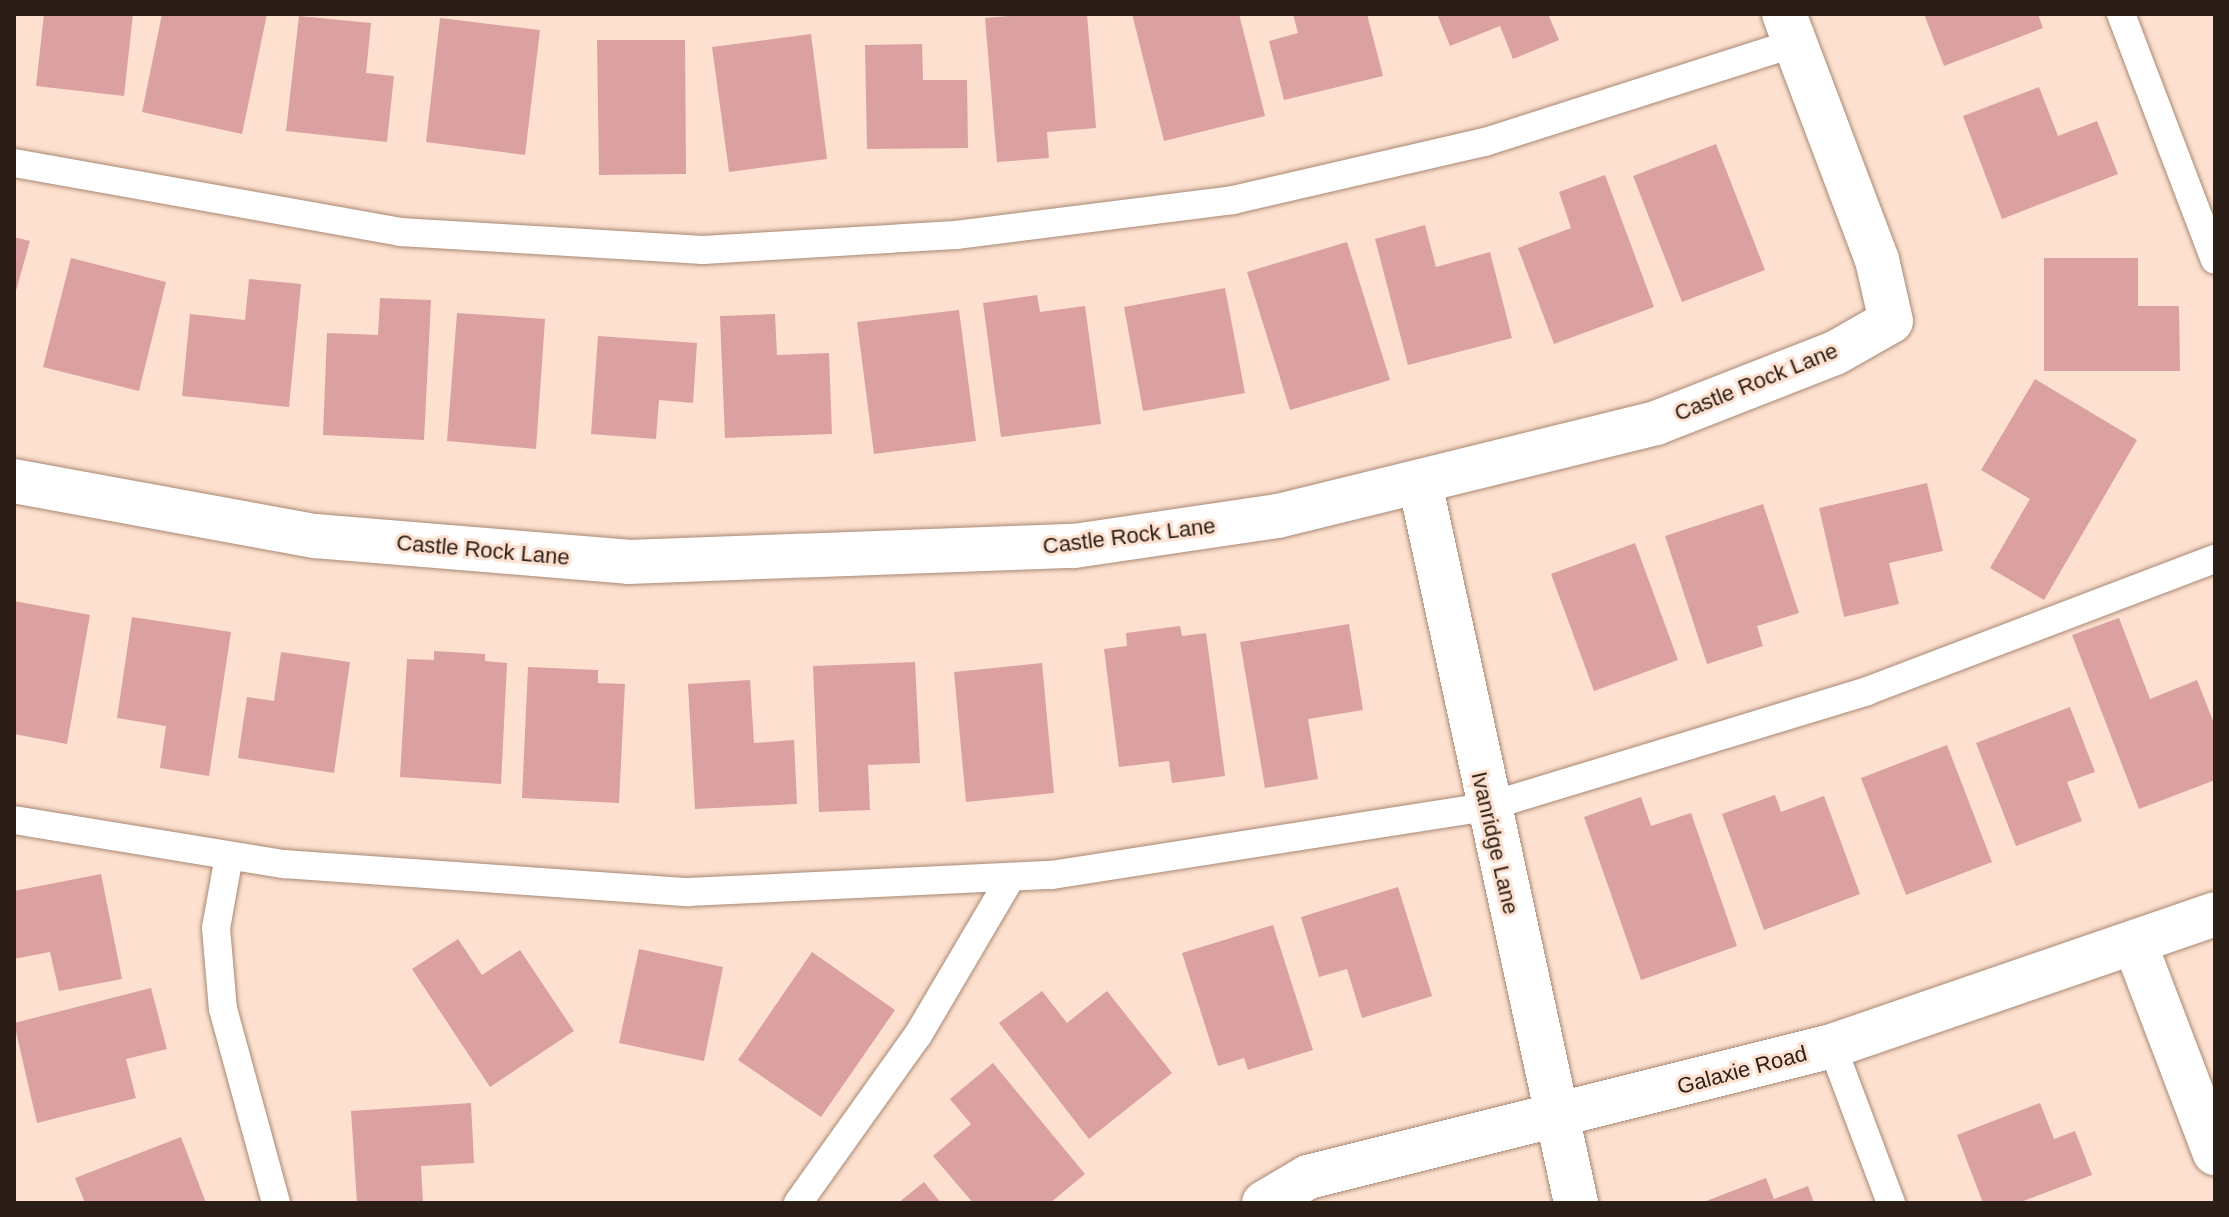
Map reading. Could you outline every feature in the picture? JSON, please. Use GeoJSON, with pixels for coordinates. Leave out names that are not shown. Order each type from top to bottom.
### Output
{"type":"FeatureCollection","features":[{"type":"Feature","properties":{"kind":"street","name":"Castle Rock Lane"},"geometry":{"type":"LineString","coordinates":[[14,481],[315,536],[628,562],[1074,546],[1278,516],[1656,423],[1835,353],[1891,321],[1877,260],[1789,28]]}},
{"type":"Feature","properties":{"kind":"street","name":"Ivanridge Lane"},"geometry":{"type":"LineString","coordinates":[[1420,483],[1486,807],[1576,1203]]}},
{"type":"Feature","properties":{"kind":"street","name":"Galaxie Road"},"geometry":{"type":"LineString","coordinates":[[1264,1203],[1308,1177],[1557,1113],[1735,1074],[1832,1046],[2215,914]]}},
{"type":"Feature","properties":{"kind":"street"},"geometry":{"type":"LineString","coordinates":[[2135,944],[2215,1153]]}},
{"type":"Feature","properties":{"kind":"lane"},"geometry":{"type":"LineString","coordinates":[[2121,14],[2215,260]]}},
{"type":"Feature","properties":{"kind":"lane"},"geometry":{"type":"LineString","coordinates":[[14,163],[400,232],[703,250],[956,235],[1233,200],[1485,142],[1789,28]]}},
{"type":"Feature","properties":{"kind":"lane"},"geometry":{"type":"LineString","coordinates":[[14,820],[229,856],[688,892],[1011,877],[1486,807],[1867,691],[2215,559]]}},
{"type":"Feature","properties":{"kind":"lane"},"geometry":{"type":"LineString","coordinates":[[229,856],[216,928],[223,1009],[276,1203]]}},
{"type":"Feature","properties":{"kind":"lane"},"geometry":{"type":"LineString","coordinates":[[798,1203],[918,1035],[1011,877]]}},
{"type":"Feature","properties":{"kind":"lane"},"geometry":{"type":"LineString","coordinates":[[1832,1046],[1891,1203]]}},
{"type":"Feature","properties":{"kind":"building"},"geometry":{"type":"Polygon","coordinates":[[[44,14],[133,14],[124,96],[36,86],[44,14]]]}},
{"type":"Feature","properties":{"kind":"building"},"geometry":{"type":"Polygon","coordinates":[[[162,14],[267,14],[242,134],[142,112],[162,14]]]}},
{"type":"Feature","properties":{"kind":"building"},"geometry":{"type":"Polygon","coordinates":[[[1087,14],[1096,128],[1047,132],[1049,158],[997,162],[985,18],[1087,14]]]}},
{"type":"Feature","properties":{"kind":"building"},"geometry":{"type":"Polygon","coordinates":[[[1132,14],[1239,14],[1265,116],[1164,141],[1132,14]]]}},
{"type":"Feature","properties":{"kind":"building"},"geometry":{"type":"Polygon","coordinates":[[[1293,14],[1367,14],[1383,76],[1284,100],[1269,41],[1298,33],[1293,14]]]}},
{"type":"Feature","properties":{"kind":"building"},"geometry":{"type":"Polygon","coordinates":[[[1437,14],[1548,14],[1559,40],[1513,59],[1500,26],[1450,46],[1437,14]]]}},
{"type":"Feature","properties":{"kind":"building"},"geometry":{"type":"Polygon","coordinates":[[[1924,14],[2038,14],[2043,28],[1944,66],[1924,14]]]}},
{"type":"Feature","properties":{"kind":"building"},"geometry":{"type":"Polygon","coordinates":[[[299,16],[371,23],[366,73],[394,76],[387,142],[286,131],[299,16]]]}},
{"type":"Feature","properties":{"kind":"building"},"geometry":{"type":"Polygon","coordinates":[[[440,18],[540,30],[525,155],[426,142],[440,18]]]}},
{"type":"Feature","properties":{"kind":"building"},"geometry":{"type":"Polygon","coordinates":[[[811,34],[827,159],[729,172],[712,47],[811,34]]]}},
{"type":"Feature","properties":{"kind":"building"},"geometry":{"type":"Polygon","coordinates":[[[597,40],[685,40],[686,174],[599,175],[597,40]]]}},
{"type":"Feature","properties":{"kind":"building"},"geometry":{"type":"Polygon","coordinates":[[[922,44],[923,80],[967,80],[968,148],[867,149],[865,45],[922,44]]]}},
{"type":"Feature","properties":{"kind":"building"},"geometry":{"type":"Polygon","coordinates":[[[2039,87],[2058,136],[2097,121],[2118,174],[2002,219],[1963,116],[2039,87]]]}},
{"type":"Feature","properties":{"kind":"building"},"geometry":{"type":"Polygon","coordinates":[[[1716,144],[1765,270],[1682,302],[1633,176],[1716,144]]]}},
{"type":"Feature","properties":{"kind":"building"},"geometry":{"type":"Polygon","coordinates":[[[1605,175],[1654,307],[1554,344],[1518,248],[1571,228],[1559,192],[1605,175]]]}},
{"type":"Feature","properties":{"kind":"building"},"geometry":{"type":"Polygon","coordinates":[[[1425,225],[1436,267],[1490,252],[1512,338],[1408,365],[1375,239],[1425,225]]]}},
{"type":"Feature","properties":{"kind":"building"},"geometry":{"type":"Polygon","coordinates":[[[14,237],[30,241],[15,294],[14,294],[14,237]]]}},
{"type":"Feature","properties":{"kind":"building"},"geometry":{"type":"Polygon","coordinates":[[[1347,242],[1390,380],[1290,410],[1247,272],[1347,242]]]}},
{"type":"Feature","properties":{"kind":"building"},"geometry":{"type":"Polygon","coordinates":[[[71,258],[166,282],[139,391],[43,367],[71,258]]]}},
{"type":"Feature","properties":{"kind":"building"},"geometry":{"type":"Polygon","coordinates":[[[2044,258],[2138,258],[2138,306],[2179,306],[2180,371],[2044,371],[2044,258]]]}},
{"type":"Feature","properties":{"kind":"building"},"geometry":{"type":"Polygon","coordinates":[[[249,279],[301,284],[289,407],[182,396],[190,314],[245,320],[249,279]]]}},
{"type":"Feature","properties":{"kind":"building"},"geometry":{"type":"Polygon","coordinates":[[[1225,288],[1245,393],[1143,411],[1124,307],[1225,288]]]}},
{"type":"Feature","properties":{"kind":"building"},"geometry":{"type":"Polygon","coordinates":[[[1037,295],[1040,312],[1085,306],[1101,424],[1001,437],[983,303],[1037,295]]]}},
{"type":"Feature","properties":{"kind":"building"},"geometry":{"type":"Polygon","coordinates":[[[380,298],[431,300],[424,440],[323,435],[327,333],[378,335],[380,298]]]}},
{"type":"Feature","properties":{"kind":"building"},"geometry":{"type":"Polygon","coordinates":[[[959,310],[976,441],[874,454],[857,322],[959,310]]]}},
{"type":"Feature","properties":{"kind":"building"},"geometry":{"type":"Polygon","coordinates":[[[457,313],[545,319],[536,449],[447,441],[457,313]]]}},
{"type":"Feature","properties":{"kind":"building"},"geometry":{"type":"Polygon","coordinates":[[[775,314],[777,355],[829,353],[832,434],[725,438],[720,316],[775,314]]]}},
{"type":"Feature","properties":{"kind":"building"},"geometry":{"type":"Polygon","coordinates":[[[598,336],[697,343],[693,403],[659,400],[656,439],[591,434],[598,336]]]}},
{"type":"Feature","properties":{"kind":"building"},"geometry":{"type":"Polygon","coordinates":[[[2035,379],[2137,440],[2044,600],[1990,568],[2030,499],[1981,470],[2035,379]]]}},
{"type":"Feature","properties":{"kind":"building"},"geometry":{"type":"Polygon","coordinates":[[[1927,483],[1943,551],[1889,563],[1899,604],[1844,617],[1819,508],[1927,483]]]}},
{"type":"Feature","properties":{"kind":"building"},"geometry":{"type":"Polygon","coordinates":[[[1763,504],[1799,613],[1757,626],[1763,646],[1707,664],[1665,536],[1763,504]]]}},
{"type":"Feature","properties":{"kind":"building"},"geometry":{"type":"Polygon","coordinates":[[[1635,543],[1678,660],[1594,691],[1551,574],[1635,543]]]}},
{"type":"Feature","properties":{"kind":"building"},"geometry":{"type":"Polygon","coordinates":[[[14,601],[90,615],[67,744],[14,734],[14,601]]]}},
{"type":"Feature","properties":{"kind":"building"},"geometry":{"type":"Polygon","coordinates":[[[132,617],[231,632],[209,776],[160,768],[166,726],[117,718],[132,617]]]}},
{"type":"Feature","properties":{"kind":"building"},"geometry":{"type":"Polygon","coordinates":[[[2119,618],[2150,699],[2197,680],[2215,726],[2215,780],[2139,809],[2072,635],[2119,618]]]}},
{"type":"Feature","properties":{"kind":"building"},"geometry":{"type":"Polygon","coordinates":[[[1349,624],[1363,710],[1308,719],[1318,779],[1265,788],[1240,642],[1349,624]]]}},
{"type":"Feature","properties":{"kind":"building"},"geometry":{"type":"Polygon","coordinates":[[[1180,626],[1182,636],[1206,633],[1225,776],[1172,783],[1169,761],[1119,767],[1104,649],[1127,646],[1126,633],[1180,626]]]}},
{"type":"Feature","properties":{"kind":"building"},"geometry":{"type":"Polygon","coordinates":[[[434,651],[485,654],[485,661],[507,663],[501,784],[400,777],[407,659],[434,660],[434,651]]]}},
{"type":"Feature","properties":{"kind":"building"},"geometry":{"type":"Polygon","coordinates":[[[281,652],[350,662],[334,773],[238,758],[247,697],[274,701],[281,652]]]}},
{"type":"Feature","properties":{"kind":"building"},"geometry":{"type":"Polygon","coordinates":[[[915,662],[920,763],[868,765],[870,810],[819,812],[813,666],[915,662]]]}},
{"type":"Feature","properties":{"kind":"building"},"geometry":{"type":"Polygon","coordinates":[[[1042,663],[1054,793],[966,802],[954,672],[1042,663]]]}},
{"type":"Feature","properties":{"kind":"building"},"geometry":{"type":"Polygon","coordinates":[[[528,667],[598,670],[598,683],[625,684],[619,803],[522,798],[528,667]]]}},
{"type":"Feature","properties":{"kind":"building"},"geometry":{"type":"Polygon","coordinates":[[[750,680],[754,743],[794,740],[797,804],[695,809],[688,684],[750,680]]]}},
{"type":"Feature","properties":{"kind":"building"},"geometry":{"type":"Polygon","coordinates":[[[2070,707],[2095,772],[2067,782],[2082,821],[2016,846],[1976,743],[2070,707]]]}},
{"type":"Feature","properties":{"kind":"building"},"geometry":{"type":"Polygon","coordinates":[[[1947,745],[1992,862],[1906,895],[1861,778],[1947,745]]]}},
{"type":"Feature","properties":{"kind":"building"},"geometry":{"type":"Polygon","coordinates":[[[1775,795],[1781,812],[1824,796],[1860,894],[1764,930],[1722,814],[1775,795]]]}},
{"type":"Feature","properties":{"kind":"building"},"geometry":{"type":"Polygon","coordinates":[[[1641,797],[1651,826],[1691,813],[1737,946],[1641,980],[1584,817],[1641,797]]]}},
{"type":"Feature","properties":{"kind":"building"},"geometry":{"type":"Polygon","coordinates":[[[101,874],[122,979],[59,991],[50,952],[14,959],[14,891],[101,874]]]}},
{"type":"Feature","properties":{"kind":"building"},"geometry":{"type":"Polygon","coordinates":[[[1398,887],[1432,996],[1362,1018],[1347,969],[1319,977],[1301,917],[1398,887]]]}},
{"type":"Feature","properties":{"kind":"building"},"geometry":{"type":"Polygon","coordinates":[[[1273,925],[1313,1050],[1248,1070],[1244,1058],[1218,1066],[1182,953],[1273,925]]]}},
{"type":"Feature","properties":{"kind":"building"},"geometry":{"type":"Polygon","coordinates":[[[458,939],[482,975],[520,950],[574,1031],[490,1087],[412,969],[458,939]]]}},
{"type":"Feature","properties":{"kind":"building"},"geometry":{"type":"Polygon","coordinates":[[[639,949],[723,967],[704,1061],[619,1043],[639,949]]]}},
{"type":"Feature","properties":{"kind":"building"},"geometry":{"type":"Polygon","coordinates":[[[812,952],[895,1010],[821,1117],[738,1060],[812,952]]]}},
{"type":"Feature","properties":{"kind":"building"},"geometry":{"type":"Polygon","coordinates":[[[151,988],[167,1049],[126,1059],[136,1098],[37,1123],[14,1023],[151,988]]]}},
{"type":"Feature","properties":{"kind":"building"},"geometry":{"type":"Polygon","coordinates":[[[1042,991],[1067,1023],[1107,991],[1172,1073],[1089,1139],[999,1023],[1042,991]]]}},
{"type":"Feature","properties":{"kind":"building"},"geometry":{"type":"Polygon","coordinates":[[[993,1063],[1085,1174],[1050,1203],[973,1203],[933,1156],[971,1124],[950,1099],[993,1063]]]}},
{"type":"Feature","properties":{"kind":"building"},"geometry":{"type":"Polygon","coordinates":[[[471,1103],[474,1163],[421,1166],[423,1203],[357,1203],[351,1111],[471,1103]]]}},
{"type":"Feature","properties":{"kind":"building"},"geometry":{"type":"Polygon","coordinates":[[[2040,1103],[2054,1139],[2075,1131],[2092,1175],[2018,1203],[1983,1203],[1957,1135],[2040,1103]]]}},
{"type":"Feature","properties":{"kind":"building"},"geometry":{"type":"Polygon","coordinates":[[[181,1137],[206,1203],[85,1203],[75,1178],[181,1137]]]}},
{"type":"Feature","properties":{"kind":"building"},"geometry":{"type":"Polygon","coordinates":[[[1766,1178],[1774,1199],[1808,1186],[1814,1203],[1701,1203],[1766,1178]]]}},
{"type":"Feature","properties":{"kind":"building"},"geometry":{"type":"Polygon","coordinates":[[[924,1182],[941,1203],[898,1203],[924,1182]]]}}]}
